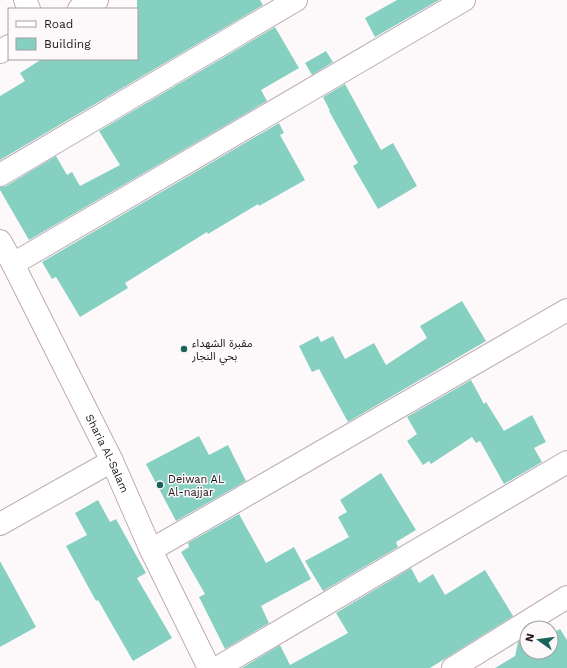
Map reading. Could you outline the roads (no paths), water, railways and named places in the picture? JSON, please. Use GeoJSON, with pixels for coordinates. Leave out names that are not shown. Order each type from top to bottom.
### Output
{"type":"FeatureCollection","features":[{"type":"Feature","properties":{"kind":"street"},"geometry":{"type":"LineString","coordinates":[[81,8],[97,0]]}},
{"type":"Feature","properties":{"kind":"street"},"geometry":{"type":"LineString","coordinates":[[0,175],[296,0]]}},
{"type":"Feature","properties":{"kind":"street"},"geometry":{"type":"LineString","coordinates":[[13,264],[464,0]]}},
{"type":"Feature","properties":{"kind":"street","name":"Sharia Al-Salam"},"geometry":{"type":"LineString","coordinates":[[0,241],[112,460],[151,550],[208,668]]}},
{"type":"Feature","properties":{"kind":"street"},"geometry":{"type":"LineString","coordinates":[[151,550],[567,310]]}},
{"type":"Feature","properties":{"kind":"street"},"geometry":{"type":"LineString","coordinates":[[0,524],[112,460]]}},
{"type":"Feature","properties":{"kind":"street"},"geometry":{"type":"LineString","coordinates":[[217,668],[567,462]]}},
{"type":"Feature","properties":{"kind":"street"},"geometry":{"type":"LineString","coordinates":[[453,668],[567,597]]}},
{"type":"Feature","properties":{"kind":"place","name":"مقبرة الشهداء بحي النجار"},"geometry":{"type":"Point","coordinates":[184,349]}},
{"type":"Feature","properties":{"kind":"place","name":"Deiwan AL Al-najjar"},"geometry":{"type":"Point","coordinates":[160,485]}}]}
